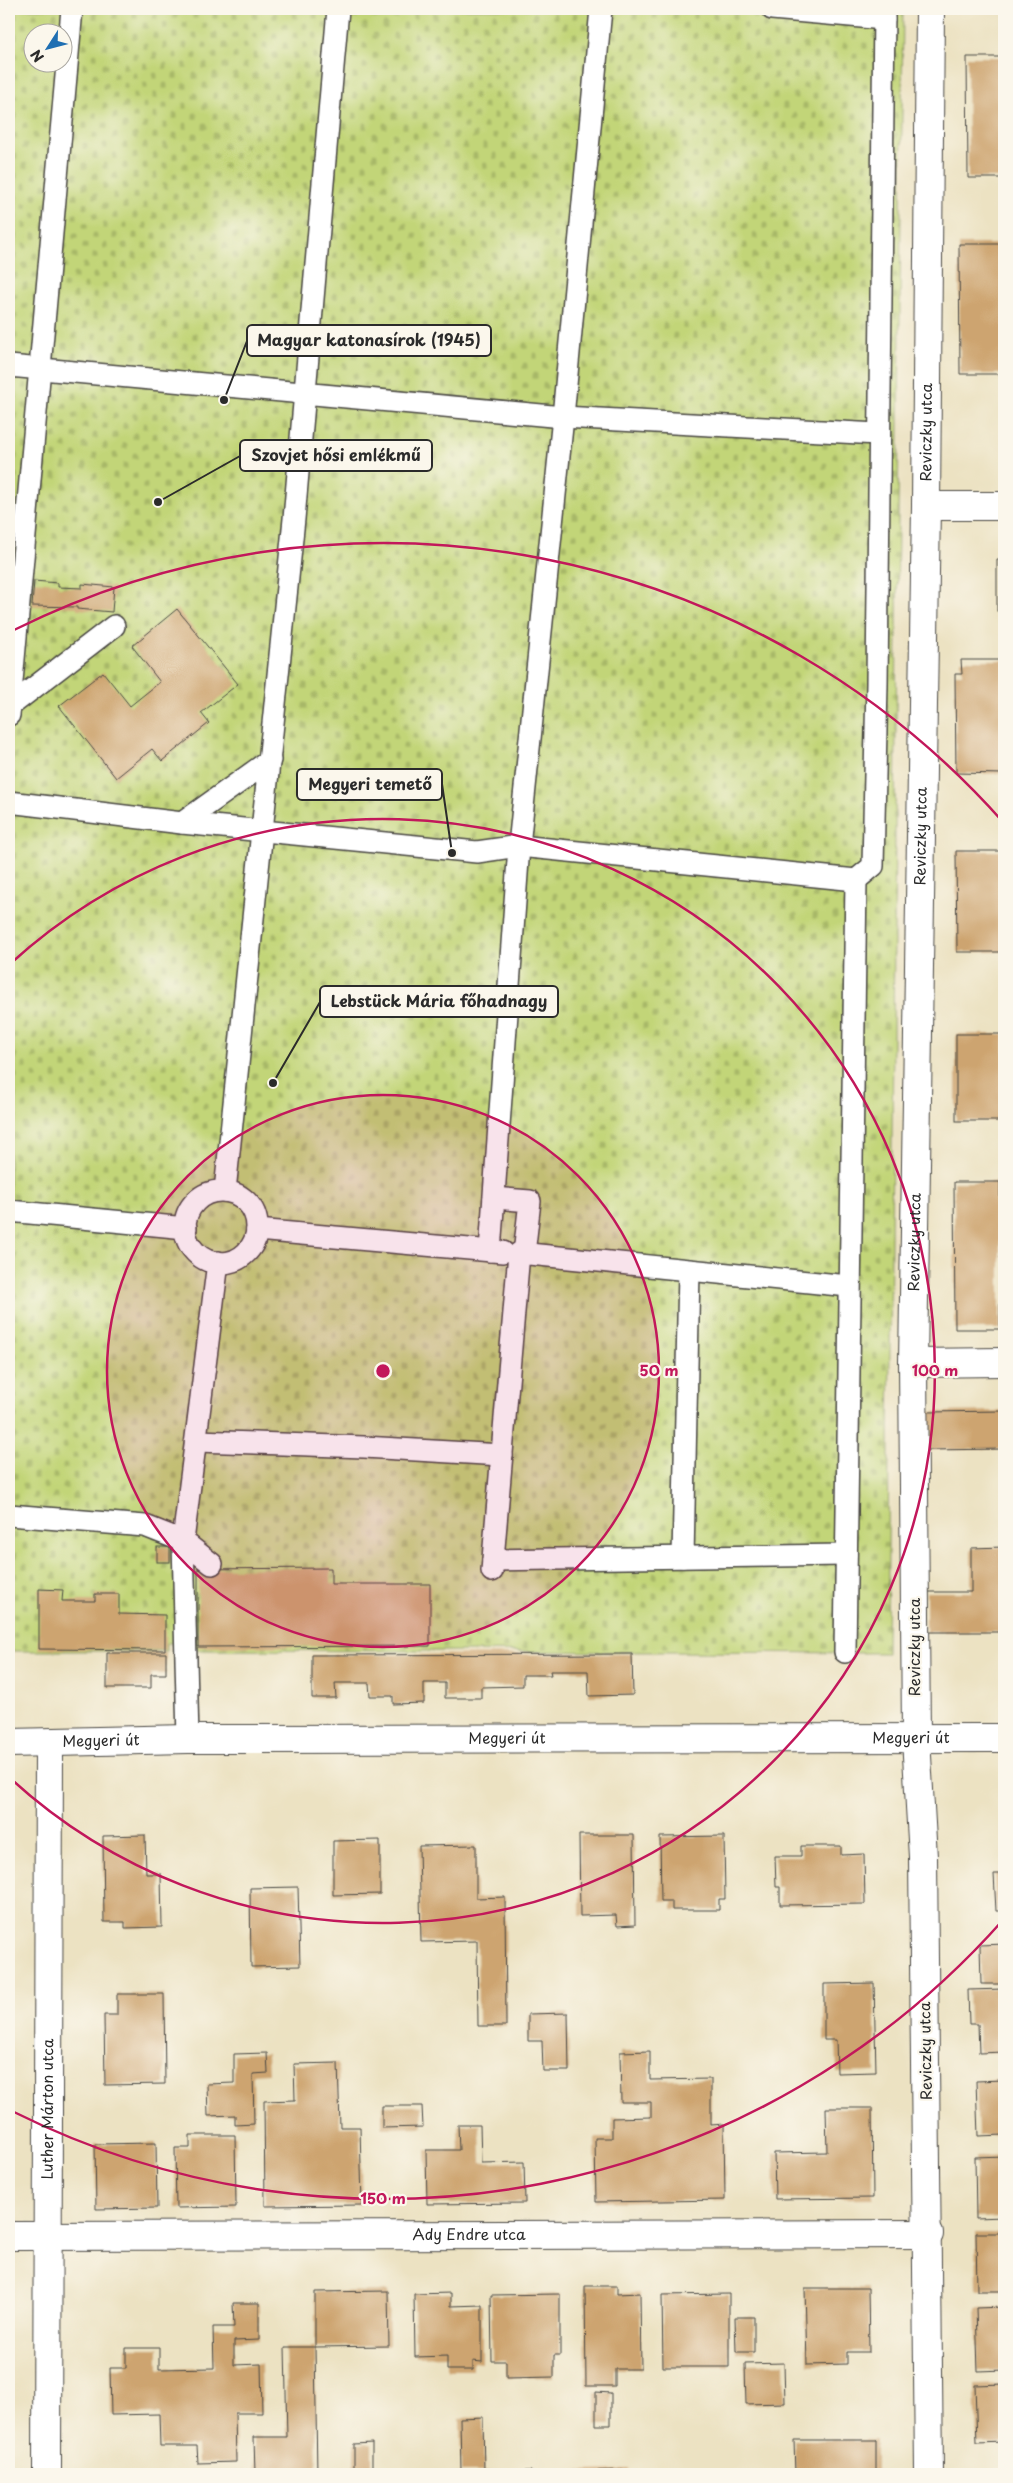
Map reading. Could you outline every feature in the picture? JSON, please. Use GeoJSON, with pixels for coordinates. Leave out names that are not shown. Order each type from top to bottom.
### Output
{"type":"FeatureCollection","features":[{"type":"Feature","properties":{"kind":"street","name":"Reviczky utca"},"geometry":{"type":"LineString","coordinates":[[929,2474],[923,1826],[916,1739],[913,1363],[926,506],[930,9]]}},
{"type":"Feature","properties":{"kind":"street"},"geometry":{"type":"LineString","coordinates":[[926,506],[1004,506]]}},
{"type":"Feature","properties":{"kind":"street"},"geometry":{"type":"LineString","coordinates":[[913,1363],[1004,1362]]}},
{"type":"Feature","properties":{"kind":"street","name":"Megyeri út"},"geometry":{"type":"LineString","coordinates":[[9,1743],[49,1744],[188,1740],[1004,1738]]}},
{"type":"Feature","properties":{"kind":"street","name":"Luther Márton utca"},"geometry":{"type":"LineString","coordinates":[[47,2474],[49,1744]]}},
{"type":"Feature","properties":{"kind":"street","name":"Ady Endre utca"},"geometry":{"type":"LineString","coordinates":[[9,2236],[928,2234]]}},
{"type":"Feature","properties":{"kind":"lane"},"geometry":{"type":"LineString","coordinates":[[9,710],[72,9]]}},
{"type":"Feature","properties":{"kind":"lane"},"geometry":{"type":"LineString","coordinates":[[225,1191],[263,831],[305,394],[338,9]]}},
{"type":"Feature","properties":{"kind":"lane"},"geometry":{"type":"LineString","coordinates":[[490,1251],[519,846],[563,417],[601,9]]}},
{"type":"Feature","properties":{"kind":"lane"},"geometry":{"type":"LineString","coordinates":[[9,802],[182,823],[477,852],[519,846],[856,880],[873,866],[877,684],[878,434],[884,14],[772,9]]}},
{"type":"Feature","properties":{"kind":"lane"},"geometry":{"type":"LineString","coordinates":[[9,366],[563,417],[878,434]]}},
{"type":"Feature","properties":{"kind":"lane"},"geometry":{"type":"LineString","coordinates":[[9,710],[114,626]]}},
{"type":"Feature","properties":{"kind":"lane"},"geometry":{"type":"LineString","coordinates":[[182,823],[270,760]]}},
{"type":"Feature","properties":{"kind":"lane"},"geometry":{"type":"LineString","coordinates":[[845,1652],[856,880]]}},
{"type":"Feature","properties":{"kind":"lane"},"geometry":{"type":"LineString","coordinates":[[225,1191],[237,1194],[247,1202],[254,1212],[257,1230],[252,1246],[245,1254],[235,1260],[218,1262],[202,1257],[193,1250],[188,1240],[186,1228],[187,1216],[193,1205],[202,1196],[213,1192],[225,1191]]}},
{"type":"Feature","properties":{"kind":"lane"},"geometry":{"type":"LineString","coordinates":[[494,1198],[530,1201],[521,1254],[492,1565],[683,1557],[846,1555]]}},
{"type":"Feature","properties":{"kind":"lane"},"geometry":{"type":"LineString","coordinates":[[9,1211],[186,1228]]}},
{"type":"Feature","properties":{"kind":"lane"},"geometry":{"type":"LineString","coordinates":[[257,1230],[849,1286]]}},
{"type":"Feature","properties":{"kind":"lane"},"geometry":{"type":"LineString","coordinates":[[188,1740],[183,1541],[218,1262]]}},
{"type":"Feature","properties":{"kind":"lane"},"geometry":{"type":"LineString","coordinates":[[683,1557],[689,1271]]}},
{"type":"Feature","properties":{"kind":"lane"},"geometry":{"type":"LineString","coordinates":[[197,1441],[364,1447],[502,1455]]}},
{"type":"Feature","properties":{"kind":"lane"},"geometry":{"type":"LineString","coordinates":[[9,1515],[145,1526],[183,1541],[212,1564]]}},
{"type":"Feature","properties":{"kind":"green space"},"geometry":{"type":"Polygon","coordinates":[[[9,9],[903,9],[887,1653],[196,1650],[195,1643],[167,1643],[167,1651],[9,1651],[9,9]]]}},
{"type":"Feature","properties":{"kind":"building"},"geometry":{"type":"Polygon","coordinates":[[[967,57],[1004,57],[1004,178],[968,178],[967,57]]]}},
{"type":"Feature","properties":{"kind":"building"},"geometry":{"type":"Polygon","coordinates":[[[959,244],[1004,244],[1004,374],[960,374],[959,244]]]}},
{"type":"Feature","properties":{"kind":"building"},"geometry":{"type":"Polygon","coordinates":[[[997,560],[1004,560],[1004,611],[997,611],[997,560]]]}},
{"type":"Feature","properties":{"kind":"building"},"geometry":{"type":"Polygon","coordinates":[[[34,581],[58,583],[58,587],[82,588],[82,584],[114,587],[112,612],[77,609],[77,607],[32,606],[34,581]]]}},
{"type":"Feature","properties":{"kind":"building"},"geometry":{"type":"Polygon","coordinates":[[[177,609],[238,684],[201,713],[209,723],[162,761],[152,749],[116,778],[59,706],[103,672],[130,706],[160,682],[132,646],[177,609]]]}},
{"type":"Feature","properties":{"kind":"building"},"geometry":{"type":"Polygon","coordinates":[[[961,660],[1004,660],[1004,774],[956,773],[955,674],[962,674],[961,660]]]}},
{"type":"Feature","properties":{"kind":"building"},"geometry":{"type":"Polygon","coordinates":[[[956,851],[1004,851],[1004,952],[957,952],[956,851]]]}},
{"type":"Feature","properties":{"kind":"building"},"geometry":{"type":"Polygon","coordinates":[[[956,1034],[1004,1034],[1004,1121],[956,1121],[956,1034]]]}},
{"type":"Feature","properties":{"kind":"building"},"geometry":{"type":"Polygon","coordinates":[[[954,1182],[1000,1182],[1000,1329],[955,1329],[954,1182]]]}},
{"type":"Feature","properties":{"kind":"building"},"geometry":{"type":"Polygon","coordinates":[[[1004,1411],[1004,1449],[928,1450],[927,1412],[1004,1411]]]}},
{"type":"Feature","properties":{"kind":"building"},"geometry":{"type":"Polygon","coordinates":[[[157,1547],[170,1547],[170,1562],[157,1562],[157,1547]]]}},
{"type":"Feature","properties":{"kind":"building"},"geometry":{"type":"Polygon","coordinates":[[[1004,1547],[1004,1632],[926,1632],[926,1592],[971,1592],[971,1548],[1004,1547]]]}},
{"type":"Feature","properties":{"kind":"building"},"geometry":{"type":"Polygon","coordinates":[[[331,1568],[331,1584],[430,1584],[430,1646],[198,1647],[198,1569],[331,1568]]]}},
{"type":"Feature","properties":{"kind":"building"},"geometry":{"type":"Polygon","coordinates":[[[39,1589],[63,1590],[62,1601],[95,1601],[95,1594],[119,1594],[119,1614],[165,1615],[165,1650],[39,1649],[39,1589]]]}},
{"type":"Feature","properties":{"kind":"building"},"geometry":{"type":"Polygon","coordinates":[[[107,1653],[166,1653],[166,1674],[151,1674],[151,1688],[107,1688],[107,1653]]]}},
{"type":"Feature","properties":{"kind":"building"},"geometry":{"type":"Polygon","coordinates":[[[632,1654],[633,1695],[589,1696],[588,1671],[550,1671],[551,1675],[523,1675],[523,1686],[481,1687],[481,1698],[445,1698],[445,1683],[424,1683],[424,1703],[393,1704],[393,1696],[370,1696],[369,1683],[335,1683],[336,1698],[312,1698],[312,1655],[632,1654]]]}},
{"type":"Feature","properties":{"kind":"building"},"geometry":{"type":"Polygon","coordinates":[[[145,1835],[146,1874],[161,1874],[162,1927],[125,1928],[125,1922],[104,1922],[103,1836],[145,1835]]]}},
{"type":"Feature","properties":{"kind":"building"},"geometry":{"type":"Polygon","coordinates":[[[579,1835],[634,1835],[635,1925],[617,1926],[616,1915],[580,1916],[579,1835]]]}},
{"type":"Feature","properties":{"kind":"building"},"geometry":{"type":"Polygon","coordinates":[[[724,1836],[725,1899],[719,1899],[719,1910],[672,1910],[672,1901],[661,1901],[660,1837],[724,1836]]]}},
{"type":"Feature","properties":{"kind":"building"},"geometry":{"type":"Polygon","coordinates":[[[380,1840],[380,1894],[333,1895],[333,1841],[380,1840]]]}},
{"type":"Feature","properties":{"kind":"building"},"geometry":{"type":"Polygon","coordinates":[[[476,1845],[476,1898],[505,1897],[506,2026],[478,2026],[477,1941],[421,1942],[419,1846],[476,1845]]]}},
{"type":"Feature","properties":{"kind":"building"},"geometry":{"type":"Polygon","coordinates":[[[801,1846],[841,1846],[841,1855],[864,1854],[865,1904],[780,1905],[780,1887],[776,1887],[775,1856],[801,1856],[801,1846]]]}},
{"type":"Feature","properties":{"kind":"building"},"geometry":{"type":"Polygon","coordinates":[[[994,1874],[1004,1874],[1004,1911],[996,1911],[994,1874]]]}},
{"type":"Feature","properties":{"kind":"building"},"geometry":{"type":"Polygon","coordinates":[[[298,1887],[300,1966],[251,1967],[250,1888],[298,1887]]]}},
{"type":"Feature","properties":{"kind":"building"},"geometry":{"type":"Polygon","coordinates":[[[1004,1944],[1004,1984],[981,1984],[980,1945],[1004,1944]]]}},
{"type":"Feature","properties":{"kind":"building"},"geometry":{"type":"Polygon","coordinates":[[[874,1983],[876,2072],[837,2073],[836,2040],[824,2040],[824,1984],[874,1983]]]}},
{"type":"Feature","properties":{"kind":"building"},"geometry":{"type":"Polygon","coordinates":[[[1004,1989],[1004,2052],[979,2053],[978,2024],[969,2024],[968,1990],[1004,1989]]]}},
{"type":"Feature","properties":{"kind":"building"},"geometry":{"type":"Polygon","coordinates":[[[117,1994],[164,1994],[165,2084],[105,2085],[104,2015],[117,2015],[117,1994]]]}},
{"type":"Feature","properties":{"kind":"building"},"geometry":{"type":"Polygon","coordinates":[[[568,2013],[569,2071],[543,2071],[542,2041],[528,2041],[528,2014],[568,2013]]]}},
{"type":"Feature","properties":{"kind":"building"},"geometry":{"type":"Polygon","coordinates":[[[650,2051],[650,2080],[711,2079],[711,2125],[724,2124],[725,2200],[596,2202],[595,2138],[612,2138],[612,2118],[651,2117],[651,2102],[621,2102],[620,2052],[650,2051]]]}},
{"type":"Feature","properties":{"kind":"building"},"geometry":{"type":"Polygon","coordinates":[[[267,2053],[268,2073],[253,2074],[254,2124],[235,2125],[235,2115],[208,2116],[207,2084],[234,2083],[234,2054],[267,2053]]]}},
{"type":"Feature","properties":{"kind":"building"},"geometry":{"type":"Polygon","coordinates":[[[338,2063],[340,2127],[360,2127],[362,2205],[265,2206],[264,2101],[295,2100],[294,2064],[338,2063]]]}},
{"type":"Feature","properties":{"kind":"building"},"geometry":{"type":"Polygon","coordinates":[[[1004,2080],[1004,2135],[978,2136],[976,2081],[1004,2080]]]}},
{"type":"Feature","properties":{"kind":"building"},"geometry":{"type":"Polygon","coordinates":[[[382,2106],[422,2106],[423,2127],[382,2128],[382,2106]]]}},
{"type":"Feature","properties":{"kind":"building"},"geometry":{"type":"Polygon","coordinates":[[[826,2108],[872,2108],[873,2198],[775,2199],[774,2153],[827,2152],[826,2108]]]}},
{"type":"Feature","properties":{"kind":"building"},"geometry":{"type":"Polygon","coordinates":[[[458,2125],[480,2125],[481,2163],[524,2162],[525,2203],[427,2204],[426,2150],[459,2150],[458,2125]]]}},
{"type":"Feature","properties":{"kind":"building"},"geometry":{"type":"Polygon","coordinates":[[[190,2135],[235,2135],[236,2207],[176,2208],[175,2148],[190,2148],[190,2135]]]}},
{"type":"Feature","properties":{"kind":"building"},"geometry":{"type":"Polygon","coordinates":[[[156,2143],[157,2208],[96,2209],[95,2144],[156,2143]]]}},
{"type":"Feature","properties":{"kind":"building"},"geometry":{"type":"Polygon","coordinates":[[[1004,2156],[1004,2217],[976,2218],[975,2157],[1004,2156]]]}},
{"type":"Feature","properties":{"kind":"building"},"geometry":{"type":"Polygon","coordinates":[[[976,2233],[1004,2233],[1004,2291],[977,2291],[976,2233]]]}},
{"type":"Feature","properties":{"kind":"building"},"geometry":{"type":"Polygon","coordinates":[[[585,2286],[617,2286],[617,2294],[640,2293],[641,2369],[615,2369],[615,2386],[586,2386],[585,2286]]]}},
{"type":"Feature","properties":{"kind":"building"},"geometry":{"type":"Polygon","coordinates":[[[805,2288],[868,2288],[869,2352],[847,2352],[847,2364],[807,2365],[805,2288]]]}},
{"type":"Feature","properties":{"kind":"building"},"geometry":{"type":"Polygon","coordinates":[[[388,2291],[389,2346],[315,2347],[315,2292],[388,2291]]]}},
{"type":"Feature","properties":{"kind":"building"},"geometry":{"type":"Polygon","coordinates":[[[451,2293],[451,2306],[482,2305],[482,2362],[473,2361],[473,2370],[447,2370],[447,2356],[415,2357],[414,2294],[451,2293]]]}},
{"type":"Feature","properties":{"kind":"building"},"geometry":{"type":"Polygon","coordinates":[[[560,2294],[560,2355],[554,2355],[554,2377],[506,2378],[506,2361],[492,2361],[491,2295],[560,2294]]]}},
{"type":"Feature","properties":{"kind":"building"},"geometry":{"type":"Polygon","coordinates":[[[729,2294],[729,2367],[663,2367],[662,2295],[729,2294]]]}},
{"type":"Feature","properties":{"kind":"building"},"geometry":{"type":"Polygon","coordinates":[[[233,2303],[259,2303],[259,2340],[234,2341],[234,2365],[261,2364],[262,2413],[235,2413],[236,2462],[198,2463],[197,2446],[160,2446],[159,2414],[111,2415],[110,2368],[126,2368],[126,2348],[159,2348],[159,2369],[214,2368],[213,2327],[234,2327],[233,2303]]]}},
{"type":"Feature","properties":{"kind":"building"},"geometry":{"type":"Polygon","coordinates":[[[1004,2307],[1004,2370],[978,2371],[976,2308],[1004,2307]]]}},
{"type":"Feature","properties":{"kind":"building"},"geometry":{"type":"Polygon","coordinates":[[[735,2317],[754,2317],[754,2352],[736,2352],[735,2317]]]}},
{"type":"Feature","properties":{"kind":"building"},"geometry":{"type":"Polygon","coordinates":[[[285,2347],[315,2347],[317,2474],[255,2474],[254,2437],[287,2437],[285,2347]]]}},
{"type":"Feature","properties":{"kind":"building"},"geometry":{"type":"Polygon","coordinates":[[[784,2363],[785,2403],[746,2404],[745,2364],[784,2363]]]}},
{"type":"Feature","properties":{"kind":"building"},"geometry":{"type":"Polygon","coordinates":[[[1004,2384],[1004,2442],[977,2443],[975,2385],[1004,2384]]]}},
{"type":"Feature","properties":{"kind":"building"},"geometry":{"type":"Polygon","coordinates":[[[596,2392],[611,2393],[611,2425],[596,2425],[596,2392]]]}},
{"type":"Feature","properties":{"kind":"building"},"geometry":{"type":"Polygon","coordinates":[[[483,2417],[484,2472],[461,2472],[460,2418],[483,2417]]]}},
{"type":"Feature","properties":{"kind":"building"},"geometry":{"type":"Polygon","coordinates":[[[794,2440],[876,2440],[876,2474],[795,2474],[794,2440]]]}},
{"type":"Feature","properties":{"kind":"building"},"geometry":{"type":"Polygon","coordinates":[[[372,2443],[372,2473],[354,2473],[354,2444],[372,2443]]]}},
{"type":"Feature","properties":{"kind":"building"},"geometry":{"type":"Polygon","coordinates":[[[629,2470],[629,2474],[578,2474],[578,2471],[629,2470]]]}},
{"type":"Feature","properties":{"kind":"building"},"geometry":{"type":"Polygon","coordinates":[[[531,2471],[531,2474],[484,2474],[484,2472],[531,2471]]]}},
{"type":"Feature","properties":{"kind":"place","name":"Magyar katonasírok (1945)"},"geometry":{"type":"Point","coordinates":[224,400]}},
{"type":"Feature","properties":{"kind":"place","name":"Szovjet hősi emlékmű"},"geometry":{"type":"Point","coordinates":[158,502]}},
{"type":"Feature","properties":{"kind":"place","name":"Megyeri temető"},"geometry":{"type":"Point","coordinates":[452,853]}},
{"type":"Feature","properties":{"kind":"place","name":"Lebstück Mária főhadnagy"},"geometry":{"type":"Point","coordinates":[273,1083]}}]}
